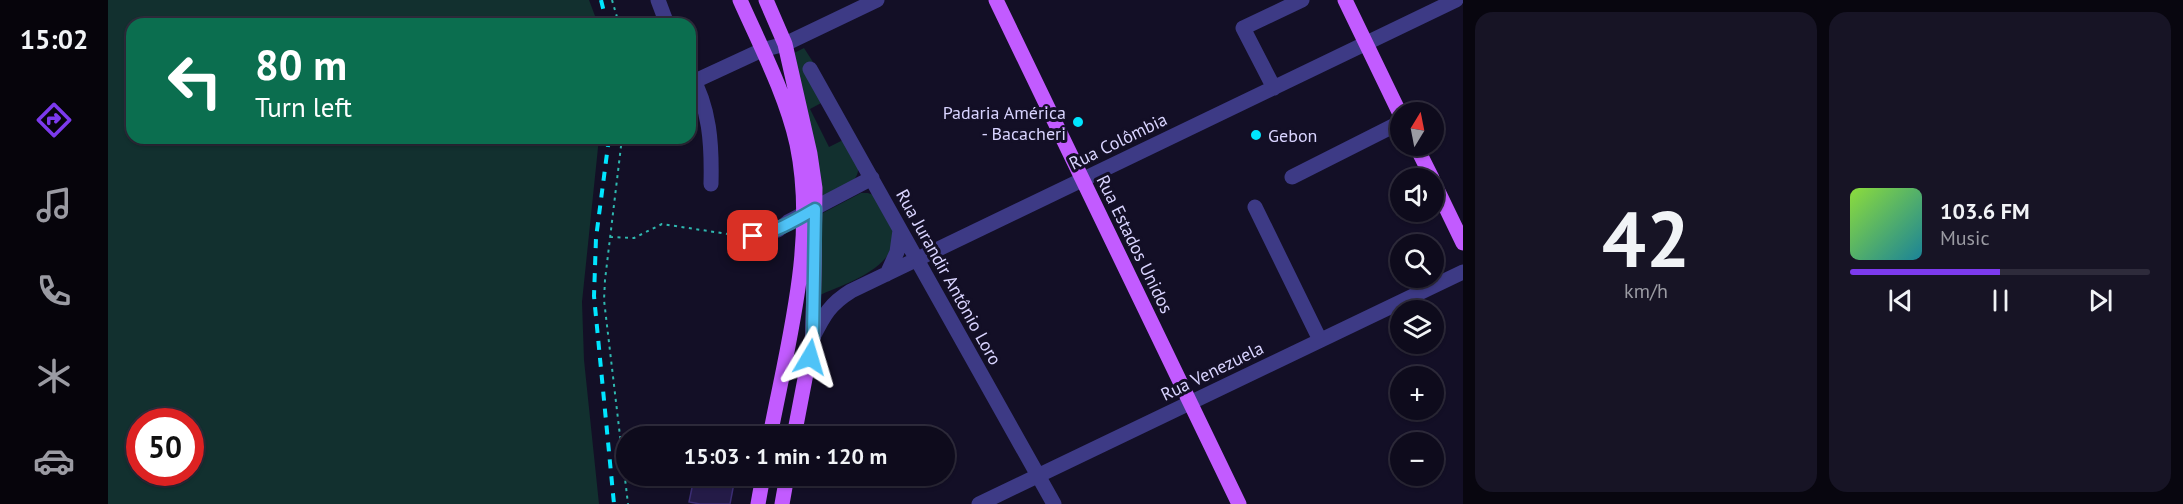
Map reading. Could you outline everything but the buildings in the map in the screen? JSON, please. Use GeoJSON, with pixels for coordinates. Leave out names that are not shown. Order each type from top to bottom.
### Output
{"type":"FeatureCollection","features":[{"type":"Feature","properties":{"kind":"main road"},"geometry":{"type":"LineString","coordinates":[[740,0],[788,115],[796,143],[809,213],[772,426]]}},
{"type":"Feature","properties":{"kind":"main road"},"geometry":{"type":"LineString","coordinates":[[766,0],[785,44],[810,154],[809,213],[813,337],[796,426]]}},
{"type":"Feature","properties":{"kind":"main road","name":"Rua Estados Unidos"},"geometry":{"type":"LineString","coordinates":[[996,0],[1239,504]]}},
{"type":"Feature","properties":{"kind":"main road"},"geometry":{"type":"LineString","coordinates":[[1345,0],[1394,102]]}},
{"type":"Feature","properties":{"kind":"main road"},"geometry":{"type":"LineString","coordinates":[[1444,204],[1463,243]]}},
{"type":"Feature","properties":{"kind":"main road"},"geometry":{"type":"LineString","coordinates":[[758,504],[761,486]]}},
{"type":"Feature","properties":{"kind":"main road"},"geometry":{"type":"LineString","coordinates":[[782,504],[785,486]]}},
{"type":"Feature","properties":{"kind":"street"},"geometry":{"type":"LineString","coordinates":[[658,0],[665,18]]}},
{"type":"Feature","properties":{"kind":"street"},"geometry":{"type":"LineString","coordinates":[[696,75],[762,50],[785,44],[877,0]]}},
{"type":"Feature","properties":{"kind":"street"},"geometry":{"type":"LineString","coordinates":[[1274,88],[1243,28],[1302,0]]}},
{"type":"Feature","properties":{"kind":"street","name":"Rua Colômbia"},"geometry":{"type":"LineString","coordinates":[[813,337],[832,304],[851,291],[1456,0]]}},
{"type":"Feature","properties":{"kind":"street","name":"Rua Jurandir Antônio Loro"},"geometry":{"type":"LineString","coordinates":[[810,69],[1054,504]]}},
{"type":"Feature","properties":{"kind":"street"},"geometry":{"type":"LineString","coordinates":[[696,87],[707,115],[711,184]]}},
{"type":"Feature","properties":{"kind":"street"},"geometry":{"type":"LineString","coordinates":[[1292,177],[1390,128]]}},
{"type":"Feature","properties":{"kind":"street"},"geometry":{"type":"LineString","coordinates":[[753,236],[778,230],[788,222],[872,178]]}},
{"type":"Feature","properties":{"kind":"street"},"geometry":{"type":"LineString","coordinates":[[1255,207],[1320,340]]}},
{"type":"Feature","properties":{"kind":"street"},"geometry":{"type":"LineString","coordinates":[[887,274],[897,252],[900,230]]}},
{"type":"Feature","properties":{"kind":"street","name":"Rua Venezuela"},"geometry":{"type":"LineString","coordinates":[[979,504],[995,500],[1038,475],[1463,272]]}},
{"type":"Feature","properties":{"kind":"path"},"geometry":{"type":"LineString","coordinates":[[612,0],[617,18]]}},
{"type":"Feature","properties":{"kind":"path"},"geometry":{"type":"LineString","coordinates":[[621,144],[604,300],[628,504]]}},
{"type":"Feature","properties":{"kind":"path"},"geometry":{"type":"LineString","coordinates":[[610,237],[634,238],[662,224],[735,236],[753,236]]}},
{"type":"Feature","properties":{"kind":"green space"},"geometry":{"type":"Polygon","coordinates":[[[108,0],[589,0],[596,18],[126,18],[126,144],[598,144],[582,302],[584,360],[599,504],[108,504],[108,0]]]}},
{"type":"Feature","properties":{"kind":"green space"},"geometry":{"type":"Polygon","coordinates":[[[804,48],[813,62],[804,67],[823,102],[810,109],[829,147],[843,140],[858,166],[858,173],[850,183],[819,200],[794,53],[804,48]]]}},
{"type":"Feature","properties":{"kind":"green space"},"geometry":{"type":"Polygon","coordinates":[[[861,193],[876,196],[892,229],[892,246],[878,266],[818,296],[819,215],[861,193]]]}},
{"type":"Feature","properties":{"kind":"railway"},"geometry":{"type":"LineString","coordinates":[[601,0],[606,18]]}},
{"type":"Feature","properties":{"kind":"railway"},"geometry":{"type":"LineString","coordinates":[[608,144],[596,238],[594,296],[614,504]]}},
{"type":"Feature","properties":{"kind":"place","name":"Padaria América - Bacacheri"},"geometry":{"type":"Point","coordinates":[1078,122]}},
{"type":"Feature","properties":{"kind":"place","name":"Gebon"},"geometry":{"type":"Point","coordinates":[1256,135]}},
{"type":"Feature","properties":{"kind":"route"},"geometry":{"type":"LineString","coordinates":[[753,236],[778,230],[788,222],[815,209],[813,337],[810,357]]}}]}
